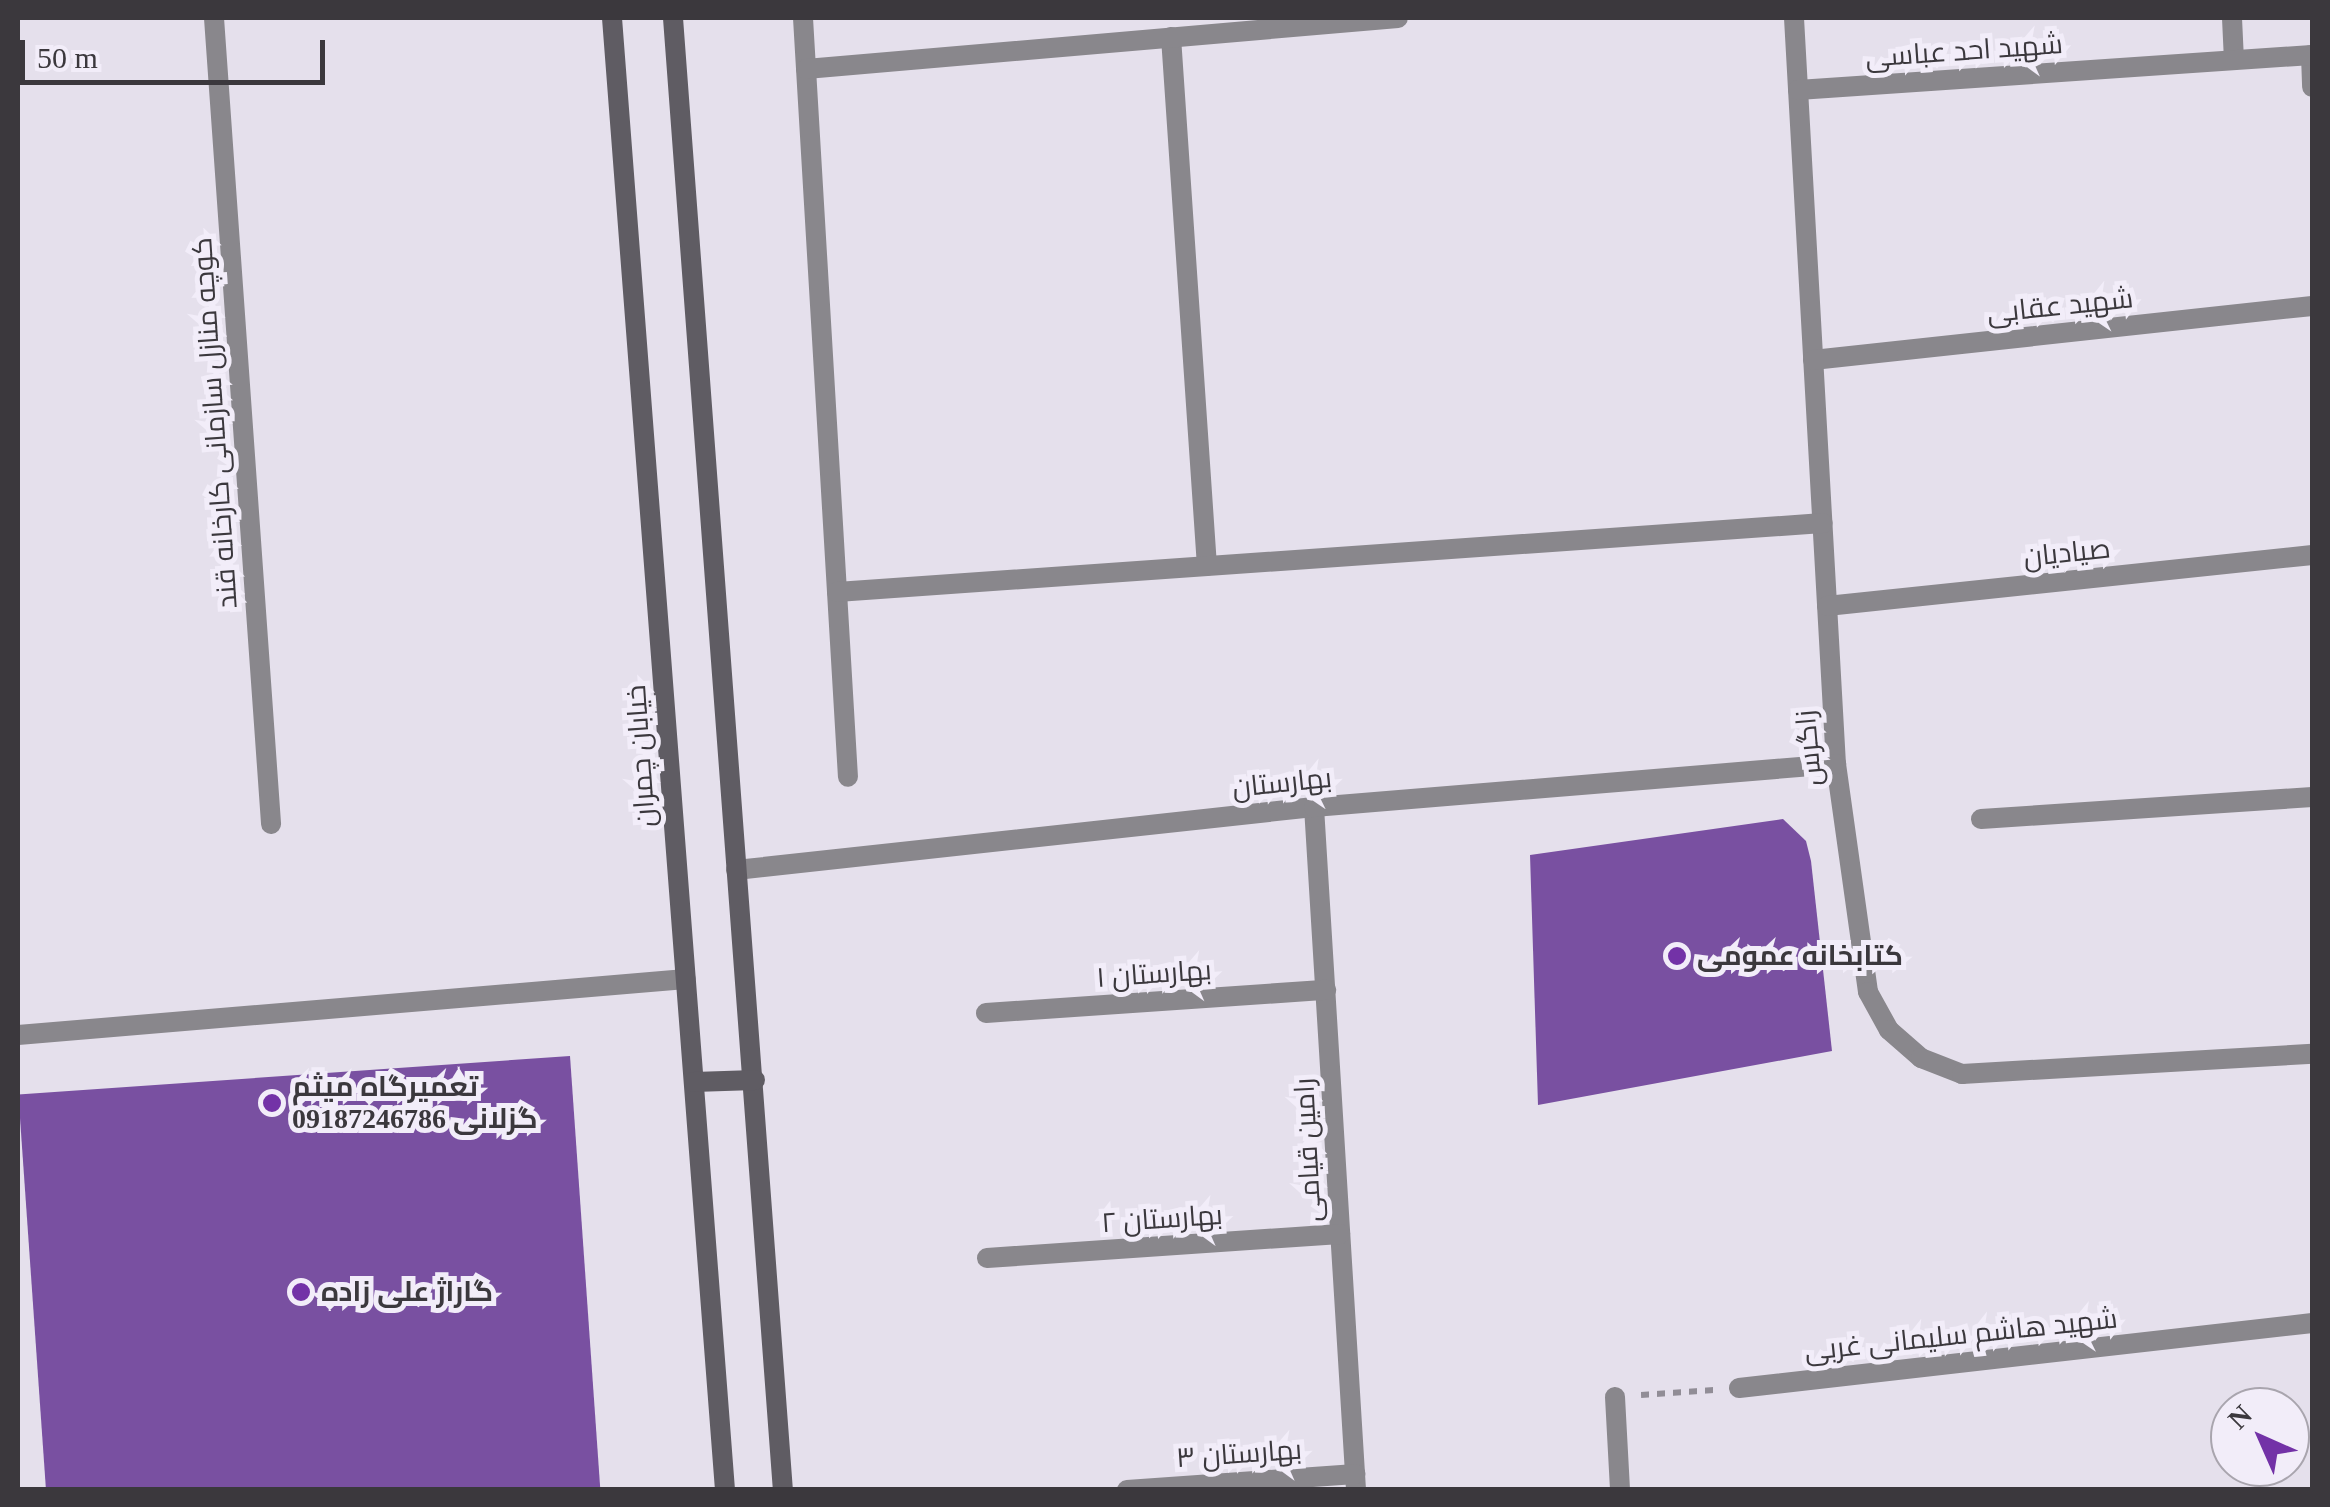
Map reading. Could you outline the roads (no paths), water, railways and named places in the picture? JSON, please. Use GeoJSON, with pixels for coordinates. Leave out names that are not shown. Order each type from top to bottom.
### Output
{"type":"FeatureCollection","features":[{"type":"Feature","properties":{"kind":"main road","name":"خیابان چمران"},"geometry":{"type":"LineString","coordinates":[[612,18],[725,1490]]}},
{"type":"Feature","properties":{"kind":"main road"},"geometry":{"type":"LineString","coordinates":[[673,18],[736,870],[756,1080],[783,1490]]}},
{"type":"Feature","properties":{"kind":"main road"},"geometry":{"type":"LineString","coordinates":[[694,1082],[756,1080]]}},
{"type":"Feature","properties":{"kind":"street","name":"کوچه منازل سازمانی کارخانه قند"},"geometry":{"type":"LineString","coordinates":[[214,18],[270,824]]}},
{"type":"Feature","properties":{"kind":"street"},"geometry":{"type":"LineString","coordinates":[[804,18],[848,777]]}},
{"type":"Feature","properties":{"kind":"street"},"geometry":{"type":"LineString","coordinates":[[806,69],[1398,18]]}},
{"type":"Feature","properties":{"kind":"street","name":"زاگرس"},"geometry":{"type":"LineString","coordinates":[[1794,18],[1836,764],[1868,992],[1889,1030],[1921,1058],[1962,1074],[2005,1076],[2312,1054]]}},
{"type":"Feature","properties":{"kind":"street"},"geometry":{"type":"LineString","coordinates":[[2232,18],[2234,60]]}},
{"type":"Feature","properties":{"kind":"street"},"geometry":{"type":"LineString","coordinates":[[1171,37],[1207,566]]}},
{"type":"Feature","properties":{"kind":"street"},"geometry":{"type":"LineString","coordinates":[[2312,55],[2312,87]]}},
{"type":"Feature","properties":{"kind":"street","name":"شهید احد عباسی"},"geometry":{"type":"LineString","coordinates":[[1798,90],[2312,55]]}},
{"type":"Feature","properties":{"kind":"street","name":"شهید عقابی"},"geometry":{"type":"LineString","coordinates":[[1813,360],[2312,306]]}},
{"type":"Feature","properties":{"kind":"street"},"geometry":{"type":"LineString","coordinates":[[836,592],[1822,524]]}},
{"type":"Feature","properties":{"kind":"street","name":"صیادیان"},"geometry":{"type":"LineString","coordinates":[[1827,606],[2312,554]]}},
{"type":"Feature","properties":{"kind":"street","name":"بهارستان"},"geometry":{"type":"LineString","coordinates":[[736,870],[1314,807],[1836,764]]}},
{"type":"Feature","properties":{"kind":"street"},"geometry":{"type":"LineString","coordinates":[[1981,820],[2312,797]]}},
{"type":"Feature","properties":{"kind":"street","name":"رامین قیامی"},"geometry":{"type":"LineString","coordinates":[[1314,807],[1356,1482]]}},
{"type":"Feature","properties":{"kind":"street"},"geometry":{"type":"LineString","coordinates":[[18,1035],[686,979]]}},
{"type":"Feature","properties":{"kind":"street","name":"بهارستان ۱"},"geometry":{"type":"LineString","coordinates":[[986,1013],[1326,990]]}},
{"type":"Feature","properties":{"kind":"street","name":"بهارستان ۲"},"geometry":{"type":"LineString","coordinates":[[986,1258],[1340,1234]]}},
{"type":"Feature","properties":{"kind":"street","name":"شهید هاشم سلیمانی غربی"},"geometry":{"type":"LineString","coordinates":[[1738,1388],[2312,1323]]}},
{"type":"Feature","properties":{"kind":"street"},"geometry":{"type":"LineString","coordinates":[[1615,1396],[1620,1490]]}},
{"type":"Feature","properties":{"kind":"street","name":"بهارستان ۳"},"geometry":{"type":"LineString","coordinates":[[1127,1490],[1356,1482]]}},
{"type":"Feature","properties":{"kind":"place","name":"کتابخانه عمومی"},"geometry":{"type":"Point","coordinates":[1677,956]}},
{"type":"Feature","properties":{"kind":"place","name":"تعمیرگاه میثم گزلانی 09187246786"},"geometry":{"type":"Point","coordinates":[272,1103]}},
{"type":"Feature","properties":{"kind":"place","name":"گاراژ علی زاده"},"geometry":{"type":"Point","coordinates":[301,1292]}}]}
